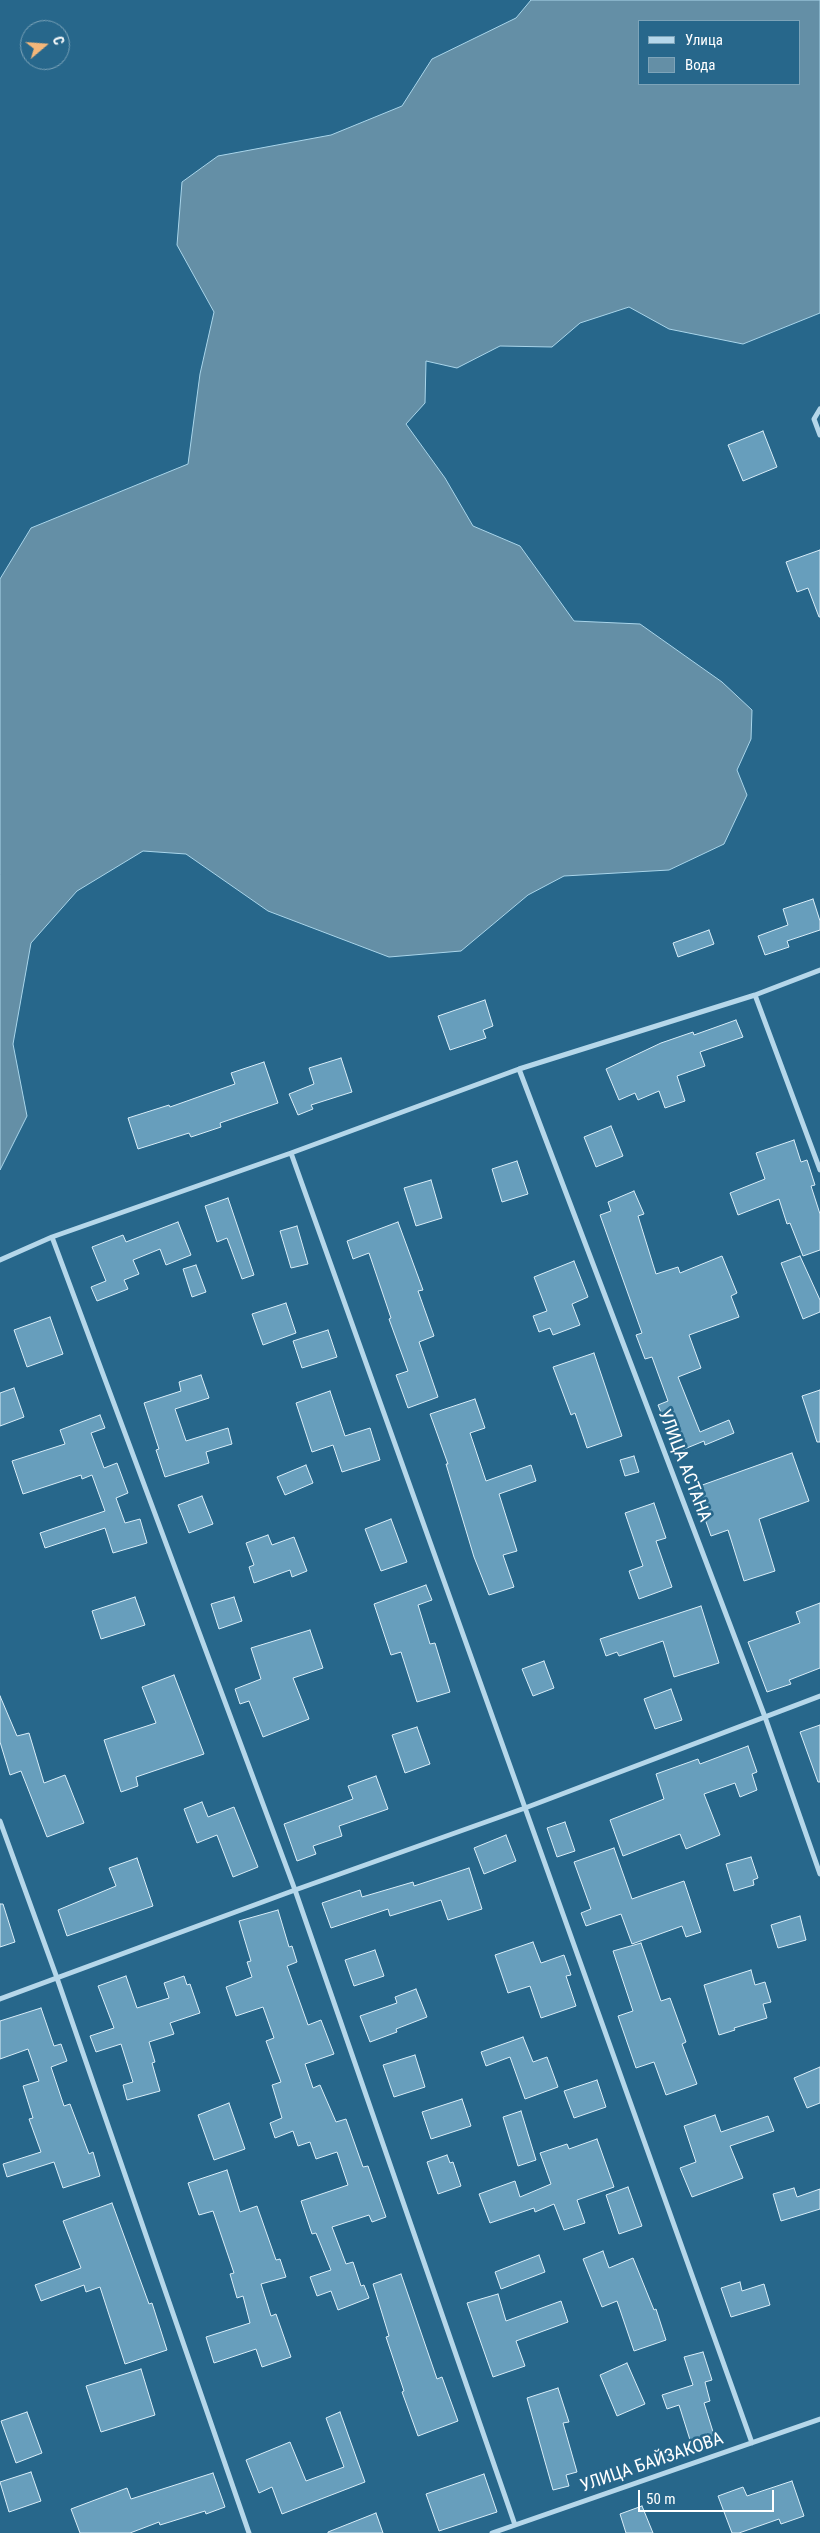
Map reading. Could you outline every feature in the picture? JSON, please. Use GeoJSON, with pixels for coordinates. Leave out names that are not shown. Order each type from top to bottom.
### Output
{"type":"FeatureCollection","features":[{"type":"Feature","properties":{"kind":"street"},"geometry":{"type":"LineString","coordinates":[[820,409],[814,419],[820,434]]}},
{"type":"Feature","properties":{"kind":"street"},"geometry":{"type":"LineString","coordinates":[[0,1260],[52,1237],[291,1153],[519,1069],[755,995],[820,970]]}},
{"type":"Feature","properties":{"kind":"street"},"geometry":{"type":"LineString","coordinates":[[755,995],[820,1170]]}},
{"type":"Feature","properties":{"kind":"street","name":"УЛИЦА АСТАНА"},"geometry":{"type":"LineString","coordinates":[[519,1069],[765,1717],[820,1874]]}},
{"type":"Feature","properties":{"kind":"street"},"geometry":{"type":"LineString","coordinates":[[291,1153],[752,2443]]}},
{"type":"Feature","properties":{"kind":"street"},"geometry":{"type":"LineString","coordinates":[[52,1237],[295,1890],[515,2525]]}},
{"type":"Feature","properties":{"kind":"street"},"geometry":{"type":"LineString","coordinates":[[0,1999],[295,1890],[525,1808],[820,1696]]}},
{"type":"Feature","properties":{"kind":"street"},"geometry":{"type":"LineString","coordinates":[[0,1821],[58,1978],[249,2533]]}},
{"type":"Feature","properties":{"kind":"street","name":"УЛИЦА БАЙЗАКОВА"},"geometry":{"type":"LineString","coordinates":[[492,2533],[820,2419]]}},
{"type":"Feature","properties":{"kind":"water"},"geometry":{"type":"Polygon","coordinates":[[[531,0],[820,0],[820,313],[743,344],[669,329],[629,307],[580,323],[552,347],[500,346],[457,368],[426,361],[425,403],[406,424],[445,478],[473,526],[520,546],[574,621],[640,624],[722,682],[752,710],[751,739],[737,770],[747,795],[724,844],[669,870],[564,876],[528,895],[461,951],[389,957],[268,911],[186,854],[143,851],[77,891],[31,943],[13,1044],[27,1116],[0,1170],[0,579],[31,528],[188,464],[200,374],[214,312],[177,245],[182,182],[218,156],[331,135],[402,106],[432,59],[516,18],[531,0]]]}},
{"type":"Feature","properties":{"kind":"building"},"geometry":{"type":"Polygon","coordinates":[[[763,431],[777,467],[743,481],[728,445],[763,431]]]}},
{"type":"Feature","properties":{"kind":"building"},"geometry":{"type":"Polygon","coordinates":[[[820,550],[819,617],[808,588],[797,592],[786,562],[820,550]]]}},
{"type":"Feature","properties":{"kind":"building"},"geometry":{"type":"Polygon","coordinates":[[[813,899],[820,921],[820,930],[787,941],[789,947],[765,955],[758,936],[788,925],[783,909],[813,899]]]}},
{"type":"Feature","properties":{"kind":"building"},"geometry":{"type":"Polygon","coordinates":[[[709,930],[714,944],[678,957],[673,943],[709,930]]]}},
{"type":"Feature","properties":{"kind":"building"},"geometry":{"type":"Polygon","coordinates":[[[485,1000],[493,1026],[483,1030],[486,1038],[450,1050],[438,1016],[485,1000]]]}},
{"type":"Feature","properties":{"kind":"building"},"geometry":{"type":"Polygon","coordinates":[[[736,1020],[743,1037],[700,1052],[705,1066],[677,1076],[685,1101],[665,1108],[659,1091],[638,1100],[635,1093],[619,1100],[606,1069],[661,1043],[693,1032],[694,1035],[736,1020]]]}},
{"type":"Feature","properties":{"kind":"building"},"geometry":{"type":"Polygon","coordinates":[[[341,1058],[352,1092],[311,1105],[313,1109],[298,1115],[289,1094],[314,1084],[309,1068],[341,1058]]]}},
{"type":"Feature","properties":{"kind":"building"},"geometry":{"type":"Polygon","coordinates":[[[264,1062],[278,1103],[220,1123],[221,1127],[191,1137],[189,1133],[138,1149],[128,1118],[169,1105],[170,1107],[235,1084],[231,1073],[264,1062]]]}},
{"type":"Feature","properties":{"kind":"building"},"geometry":{"type":"Polygon","coordinates":[[[611,1126],[623,1156],[596,1167],[584,1137],[611,1126]]]}},
{"type":"Feature","properties":{"kind":"building"},"geometry":{"type":"Polygon","coordinates":[[[794,1140],[801,1162],[807,1160],[815,1185],[811,1186],[820,1214],[820,1250],[803,1256],[790,1223],[787,1224],[779,1199],[738,1215],[730,1193],[765,1179],[756,1153],[794,1140]]]}},
{"type":"Feature","properties":{"kind":"building"},"geometry":{"type":"Polygon","coordinates":[[[517,1161],[528,1194],[502,1202],[492,1169],[517,1161]]]}},
{"type":"Feature","properties":{"kind":"building"},"geometry":{"type":"Polygon","coordinates":[[[431,1180],[442,1218],[416,1226],[404,1188],[431,1180]]]}},
{"type":"Feature","properties":{"kind":"building"},"geometry":{"type":"Polygon","coordinates":[[[634,1191],[644,1214],[638,1216],[656,1274],[678,1267],[680,1273],[722,1256],[737,1293],[731,1296],[739,1317],[689,1335],[701,1368],[678,1377],[700,1432],[729,1420],[734,1433],[705,1445],[704,1441],[677,1452],[658,1405],[668,1401],[652,1357],[645,1359],[636,1335],[642,1333],[600,1215],[611,1211],[608,1202],[634,1191]]]}},
{"type":"Feature","properties":{"kind":"building"},"geometry":{"type":"Polygon","coordinates":[[[228,1198],[254,1275],[242,1279],[227,1238],[217,1242],[205,1206],[228,1198]]]}},
{"type":"Feature","properties":{"kind":"building"},"geometry":{"type":"Polygon","coordinates":[[[178,1222],[191,1255],[166,1265],[160,1249],[133,1260],[139,1274],[124,1280],[128,1289],[97,1301],[91,1287],[106,1281],[92,1247],[123,1235],[126,1242],[178,1222]]]}},
{"type":"Feature","properties":{"kind":"building"},"geometry":{"type":"Polygon","coordinates":[[[398,1222],[423,1290],[418,1291],[434,1336],[419,1342],[438,1397],[408,1408],[396,1375],[408,1371],[389,1319],[391,1318],[369,1253],[353,1259],[347,1241],[398,1222]]]}},
{"type":"Feature","properties":{"kind":"building"},"geometry":{"type":"Polygon","coordinates":[[[297,1226],[308,1264],[291,1268],[280,1231],[297,1226]]]}},
{"type":"Feature","properties":{"kind":"building"},"geometry":{"type":"Polygon","coordinates":[[[800,1256],[820,1300],[820,1312],[803,1319],[781,1263],[800,1256]]]}},
{"type":"Feature","properties":{"kind":"building"},"geometry":{"type":"Polygon","coordinates":[[[574,1261],[588,1297],[572,1304],[580,1325],[553,1335],[550,1328],[539,1332],[533,1316],[547,1311],[534,1277],[574,1261]]]}},
{"type":"Feature","properties":{"kind":"building"},"geometry":{"type":"Polygon","coordinates":[[[196,1265],[206,1292],[192,1297],[183,1269],[196,1265]]]}},
{"type":"Feature","properties":{"kind":"building"},"geometry":{"type":"Polygon","coordinates":[[[286,1303],[296,1333],[263,1345],[252,1314],[286,1303]]]}},
{"type":"Feature","properties":{"kind":"building"},"geometry":{"type":"Polygon","coordinates":[[[50,1317],[63,1354],[27,1367],[14,1330],[50,1317]]]}},
{"type":"Feature","properties":{"kind":"building"},"geometry":{"type":"Polygon","coordinates":[[[328,1330],[337,1357],[302,1368],[293,1341],[328,1330]]]}},
{"type":"Feature","properties":{"kind":"building"},"geometry":{"type":"Polygon","coordinates":[[[594,1353],[622,1436],[587,1448],[575,1413],[571,1415],[553,1367],[594,1353]]]}},
{"type":"Feature","properties":{"kind":"building"},"geometry":{"type":"Polygon","coordinates":[[[201,1375],[209,1398],[175,1409],[186,1441],[228,1428],[232,1444],[206,1452],[209,1463],[165,1477],[156,1450],[159,1449],[144,1403],[181,1391],[179,1382],[201,1375]]]}},
{"type":"Feature","properties":{"kind":"building"},"geometry":{"type":"Polygon","coordinates":[[[14,1388],[24,1417],[0,1426],[0,1393],[14,1388]]]}},
{"type":"Feature","properties":{"kind":"building"},"geometry":{"type":"Polygon","coordinates":[[[820,1390],[820,1442],[817,1442],[802,1396],[820,1390]]]}},
{"type":"Feature","properties":{"kind":"building"},"geometry":{"type":"Polygon","coordinates":[[[330,1391],[345,1436],[370,1428],[380,1460],[342,1472],[333,1445],[312,1452],[296,1403],[330,1391]]]}},
{"type":"Feature","properties":{"kind":"building"},"geometry":{"type":"Polygon","coordinates":[[[475,1399],[485,1428],[470,1433],[486,1481],[531,1465],[536,1481],[499,1494],[517,1551],[503,1555],[514,1587],[489,1595],[474,1557],[446,1464],[448,1464],[430,1414],[475,1399]]]}},
{"type":"Feature","properties":{"kind":"building"},"geometry":{"type":"Polygon","coordinates":[[[100,1415],[105,1428],[91,1433],[104,1468],[117,1463],[128,1493],[116,1498],[125,1523],[140,1519],[147,1543],[113,1553],[105,1528],[45,1548],[40,1533],[105,1511],[92,1475],[82,1479],[81,1475],[23,1494],[12,1461],[65,1444],[60,1430],[100,1415]]]}},
{"type":"Feature","properties":{"kind":"building"},"geometry":{"type":"Polygon","coordinates":[[[792,1453],[809,1501],[759,1519],[775,1571],[744,1581],[728,1530],[711,1536],[694,1488],[792,1453]]]}},
{"type":"Feature","properties":{"kind":"building"},"geometry":{"type":"Polygon","coordinates":[[[634,1456],[639,1472],[625,1476],[620,1460],[634,1456]]]}},
{"type":"Feature","properties":{"kind":"building"},"geometry":{"type":"Polygon","coordinates":[[[306,1465],[313,1483],[285,1495],[277,1477],[306,1465]]]}},
{"type":"Feature","properties":{"kind":"building"},"geometry":{"type":"Polygon","coordinates":[[[202,1496],[213,1524],[189,1533],[178,1505],[202,1496]]]}},
{"type":"Feature","properties":{"kind":"building"},"geometry":{"type":"Polygon","coordinates":[[[654,1503],[666,1538],[656,1541],[672,1587],[639,1599],[629,1571],[643,1566],[625,1513],[654,1503]]]}},
{"type":"Feature","properties":{"kind":"building"},"geometry":{"type":"Polygon","coordinates":[[[391,1519],[407,1562],[381,1571],[365,1529],[391,1519]]]}},
{"type":"Feature","properties":{"kind":"building"},"geometry":{"type":"Polygon","coordinates":[[[268,1535],[272,1545],[294,1537],[307,1571],[292,1577],[290,1570],[254,1583],[249,1567],[254,1565],[246,1543],[268,1535]]]}},
{"type":"Feature","properties":{"kind":"building"},"geometry":{"type":"Polygon","coordinates":[[[426,1585],[432,1600],[418,1605],[430,1644],[435,1643],[450,1692],[417,1702],[401,1652],[391,1655],[374,1604],[426,1585]]]}},
{"type":"Feature","properties":{"kind":"building"},"geometry":{"type":"Polygon","coordinates":[[[135,1597],[145,1625],[101,1639],[92,1611],[135,1597]]]}},
{"type":"Feature","properties":{"kind":"building"},"geometry":{"type":"Polygon","coordinates":[[[234,1597],[242,1621],[219,1629],[211,1604],[234,1597]]]}},
{"type":"Feature","properties":{"kind":"building"},"geometry":{"type":"Polygon","coordinates":[[[820,1603],[820,1668],[789,1680],[791,1684],[767,1692],[748,1642],[800,1623],[796,1612],[820,1603]]]}},
{"type":"Feature","properties":{"kind":"building"},"geometry":{"type":"Polygon","coordinates":[[[701,1606],[719,1663],[674,1677],[663,1641],[619,1656],[617,1652],[606,1656],[600,1639],[701,1606]]]}},
{"type":"Feature","properties":{"kind":"building"},"geometry":{"type":"Polygon","coordinates":[[[310,1630],[323,1668],[293,1678],[309,1719],[263,1737],[249,1701],[240,1704],[235,1689],[261,1679],[251,1648],[310,1630]]]}},
{"type":"Feature","properties":{"kind":"building"},"geometry":{"type":"Polygon","coordinates":[[[544,1661],[554,1688],[533,1696],[522,1669],[544,1661]]]}},
{"type":"Feature","properties":{"kind":"building"},"geometry":{"type":"Polygon","coordinates":[[[174,1675],[204,1754],[136,1777],[138,1786],[121,1792],[104,1740],[156,1723],[142,1687],[174,1675]]]}},
{"type":"Feature","properties":{"kind":"building"},"geometry":{"type":"Polygon","coordinates":[[[671,1689],[682,1720],[655,1729],[644,1699],[671,1689]]]}},
{"type":"Feature","properties":{"kind":"building"},"geometry":{"type":"Polygon","coordinates":[[[0,1696],[17,1736],[29,1733],[44,1783],[65,1775],[84,1823],[47,1837],[21,1771],[10,1775],[0,1742],[0,1696]]]}},
{"type":"Feature","properties":{"kind":"building"},"geometry":{"type":"Polygon","coordinates":[[[820,1725],[820,1782],[818,1782],[800,1732],[820,1725]]]}},
{"type":"Feature","properties":{"kind":"building"},"geometry":{"type":"Polygon","coordinates":[[[417,1727],[430,1764],[405,1773],[392,1735],[417,1727]]]}},
{"type":"Feature","properties":{"kind":"building"},"geometry":{"type":"Polygon","coordinates":[[[748,1746],[757,1772],[752,1774],[757,1790],[740,1797],[735,1783],[704,1794],[720,1835],[686,1849],[680,1834],[623,1856],[610,1820],[664,1799],[656,1774],[698,1759],[700,1764],[748,1746]]]}},
{"type":"Feature","properties":{"kind":"building"},"geometry":{"type":"Polygon","coordinates":[[[376,1776],[388,1809],[339,1826],[342,1836],[313,1846],[316,1854],[297,1861],[284,1824],[353,1799],[348,1786],[376,1776]]]}},
{"type":"Feature","properties":{"kind":"building"},"geometry":{"type":"Polygon","coordinates":[[[202,1802],[208,1817],[234,1807],[258,1867],[233,1877],[217,1835],[197,1843],[184,1809],[202,1802]]]}},
{"type":"Feature","properties":{"kind":"building"},"geometry":{"type":"Polygon","coordinates":[[[565,1822],[575,1851],[557,1857],[547,1828],[565,1822]]]}},
{"type":"Feature","properties":{"kind":"building"},"geometry":{"type":"Polygon","coordinates":[[[506,1835],[516,1861],[484,1874],[474,1848],[506,1835]]]}},
{"type":"Feature","properties":{"kind":"building"},"geometry":{"type":"Polygon","coordinates":[[[614,1848],[632,1899],[684,1881],[701,1932],[686,1937],[682,1926],[632,1944],[621,1914],[586,1926],[581,1913],[591,1909],[574,1862],[614,1848]]]}},
{"type":"Feature","properties":{"kind":"building"},"geometry":{"type":"Polygon","coordinates":[[[751,1857],[758,1878],[753,1880],[754,1885],[734,1891],[726,1864],[751,1857]]]}},
{"type":"Feature","properties":{"kind":"building"},"geometry":{"type":"Polygon","coordinates":[[[137,1858],[153,1906],[67,1936],[58,1910],[116,1886],[109,1868],[137,1858]]]}},
{"type":"Feature","properties":{"kind":"building"},"geometry":{"type":"Polygon","coordinates":[[[469,1868],[482,1909],[448,1920],[441,1900],[390,1916],[388,1909],[331,1928],[322,1903],[360,1890],[362,1897],[413,1882],[414,1886],[469,1868]]]}},
{"type":"Feature","properties":{"kind":"building"},"geometry":{"type":"Polygon","coordinates":[[[0,1904],[3,1904],[15,1942],[0,1947],[0,1904]]]}},
{"type":"Feature","properties":{"kind":"building"},"geometry":{"type":"Polygon","coordinates":[[[278,1910],[289,1947],[292,1946],[297,1962],[287,1966],[308,2025],[321,2020],[334,2054],[305,2064],[313,2088],[320,2085],[336,2122],[346,2119],[363,2167],[368,2166],[386,2217],[372,2222],[369,2215],[332,2227],[346,2264],[353,2262],[361,2286],[364,2285],[369,2298],[338,2310],[331,2291],[317,2296],[310,2277],[331,2270],[316,2233],[312,2234],[301,2201],[348,2185],[337,2152],[316,2159],[310,2142],[298,2146],[293,2131],[275,2138],[270,2123],[282,2118],[272,2085],[281,2082],[266,2041],[274,2038],[263,2007],[236,2016],[226,1987],[252,1977],[247,1962],[251,1961],[239,1921],[278,1910]]]}},
{"type":"Feature","properties":{"kind":"building"},"geometry":{"type":"Polygon","coordinates":[[[800,1916],[806,1940],[778,1948],[771,1925],[800,1916]]]}},
{"type":"Feature","properties":{"kind":"building"},"geometry":{"type":"Polygon","coordinates":[[[533,1942],[541,1963],[564,1955],[571,1975],[566,1976],[576,2006],[541,2018],[530,1986],[508,1993],[495,1955],[533,1942]]]}},
{"type":"Feature","properties":{"kind":"building"},"geometry":{"type":"Polygon","coordinates":[[[641,1943],[661,2001],[670,1998],[686,2042],[682,2044],[697,2084],[666,2095],[654,2062],[636,2068],[618,2016],[633,2011],[613,1951],[641,1943]]]}},
{"type":"Feature","properties":{"kind":"building"},"geometry":{"type":"Polygon","coordinates":[[[375,1950],[384,1976],[354,1986],[345,1960],[375,1950]]]}},
{"type":"Feature","properties":{"kind":"building"},"geometry":{"type":"Polygon","coordinates":[[[751,1970],[755,1985],[765,1982],[771,2002],[763,2004],[767,2018],[734,2028],[735,2030],[719,2035],[704,1985],[751,1970]]]}},
{"type":"Feature","properties":{"kind":"building"},"geometry":{"type":"Polygon","coordinates":[[[126,1976],[137,2008],[169,1998],[164,1983],[184,1976],[187,1985],[190,1984],[200,2013],[170,2023],[174,2034],[149,2042],[155,2062],[152,2063],[160,2091],[127,2100],[123,2085],[133,2082],[121,2044],[96,2052],[90,2036],[114,2028],[98,1986],[126,1976]]]}},
{"type":"Feature","properties":{"kind":"building"},"geometry":{"type":"Polygon","coordinates":[[[416,1989],[427,2017],[396,2029],[397,2032],[370,2042],[360,2016],[397,2003],[395,1997],[416,1989]]]}},
{"type":"Feature","properties":{"kind":"building"},"geometry":{"type":"Polygon","coordinates":[[[41,2008],[54,2046],[61,2044],[67,2061],[51,2067],[64,2106],[70,2104],[89,2154],[93,2152],[100,2176],[63,2188],[54,2162],[7,2177],[3,2164],[41,2152],[29,2119],[33,2118],[23,2086],[39,2081],[28,2049],[0,2059],[0,2021],[41,2008]]]}},
{"type":"Feature","properties":{"kind":"building"},"geometry":{"type":"Polygon","coordinates":[[[523,2037],[533,2062],[547,2057],[558,2087],[525,2099],[510,2057],[486,2066],[481,2052],[523,2037]]]}},
{"type":"Feature","properties":{"kind":"building"},"geometry":{"type":"Polygon","coordinates":[[[415,2055],[425,2087],[394,2097],[383,2065],[415,2055]]]}},
{"type":"Feature","properties":{"kind":"building"},"geometry":{"type":"Polygon","coordinates":[[[820,2067],[820,2103],[807,2108],[794,2078],[820,2067]]]}},
{"type":"Feature","properties":{"kind":"building"},"geometry":{"type":"Polygon","coordinates":[[[597,2080],[606,2107],[574,2118],[564,2091],[597,2080]]]}},
{"type":"Feature","properties":{"kind":"building"},"geometry":{"type":"Polygon","coordinates":[[[462,2099],[471,2126],[431,2139],[422,2112],[462,2099]]]}},
{"type":"Feature","properties":{"kind":"building"},"geometry":{"type":"Polygon","coordinates":[[[229,2103],[245,2149],[214,2160],[198,2115],[229,2103]]]}},
{"type":"Feature","properties":{"kind":"building"},"geometry":{"type":"Polygon","coordinates":[[[521,2111],[536,2160],[518,2166],[503,2117],[521,2111]]]}},
{"type":"Feature","properties":{"kind":"building"},"geometry":{"type":"Polygon","coordinates":[[[715,2115],[721,2132],[768,2116],[774,2131],[730,2146],[743,2178],[692,2197],[680,2168],[696,2162],[684,2126],[715,2115]]]}},
{"type":"Feature","properties":{"kind":"building"},"geometry":{"type":"Polygon","coordinates":[[[597,2139],[614,2187],[577,2200],[585,2223],[564,2230],[554,2204],[535,2212],[534,2208],[490,2223],[479,2194],[515,2181],[520,2197],[551,2184],[540,2153],[567,2144],[569,2149],[597,2139]]]}},
{"type":"Feature","properties":{"kind":"building"},"geometry":{"type":"Polygon","coordinates":[[[447,2155],[450,2163],[453,2162],[461,2186],[438,2194],[427,2162],[447,2155]]]}},
{"type":"Feature","properties":{"kind":"building"},"geometry":{"type":"Polygon","coordinates":[[[227,2170],[240,2212],[257,2206],[276,2260],[280,2259],[286,2277],[261,2284],[271,2316],[276,2314],[291,2357],[262,2367],[256,2349],[214,2363],[206,2337],[250,2323],[243,2296],[237,2298],[230,2274],[234,2273],[213,2211],[199,2215],[188,2183],[227,2170]]]}},
{"type":"Feature","properties":{"kind":"building"},"geometry":{"type":"Polygon","coordinates":[[[628,2187],[642,2226],[619,2234],[606,2195],[628,2187]]]}},
{"type":"Feature","properties":{"kind":"building"},"geometry":{"type":"Polygon","coordinates":[[[794,2188],[797,2197],[820,2189],[820,2209],[781,2221],[773,2194],[794,2188]]]}},
{"type":"Feature","properties":{"kind":"building"},"geometry":{"type":"Polygon","coordinates":[[[112,2203],[149,2304],[152,2303],[167,2350],[125,2364],[100,2287],[86,2292],[84,2285],[41,2301],[35,2285],[81,2268],[63,2221],[112,2203]]]}},
{"type":"Feature","properties":{"kind":"building"},"geometry":{"type":"Polygon","coordinates":[[[603,2251],[609,2268],[633,2258],[654,2310],[656,2309],[666,2340],[634,2351],[617,2301],[602,2307],[583,2259],[603,2251]]]}},
{"type":"Feature","properties":{"kind":"building"},"geometry":{"type":"Polygon","coordinates":[[[539,2255],[545,2272],[501,2289],[495,2272],[539,2255]]]}},
{"type":"Feature","properties":{"kind":"building"},"geometry":{"type":"Polygon","coordinates":[[[401,2274],[437,2379],[442,2377],[458,2421],[418,2436],[402,2392],[404,2391],[386,2337],[389,2336],[373,2284],[401,2274]]]}},
{"type":"Feature","properties":{"kind":"building"},"geometry":{"type":"Polygon","coordinates":[[[740,2282],[742,2291],[764,2284],[770,2305],[731,2317],[721,2288],[740,2282]]]}},
{"type":"Feature","properties":{"kind":"building"},"geometry":{"type":"Polygon","coordinates":[[[498,2294],[506,2321],[561,2301],[568,2322],[516,2341],[525,2366],[493,2377],[467,2303],[498,2294]]]}},
{"type":"Feature","properties":{"kind":"building"},"geometry":{"type":"Polygon","coordinates":[[[703,2352],[712,2380],[705,2382],[710,2401],[704,2403],[714,2435],[691,2443],[679,2405],[667,2409],[662,2395],[693,2385],[684,2357],[703,2352]]]}},
{"type":"Feature","properties":{"kind":"building"},"geometry":{"type":"Polygon","coordinates":[[[627,2363],[645,2404],[617,2416],[600,2375],[627,2363]]]}},
{"type":"Feature","properties":{"kind":"building"},"geometry":{"type":"Polygon","coordinates":[[[141,2369],[155,2415],[101,2432],[86,2386],[141,2369]]]}},
{"type":"Feature","properties":{"kind":"building"},"geometry":{"type":"Polygon","coordinates":[[[558,2388],[569,2422],[563,2423],[577,2472],[566,2475],[569,2486],[553,2490],[527,2398],[558,2388]]]}},
{"type":"Feature","properties":{"kind":"building"},"geometry":{"type":"Polygon","coordinates":[[[27,2412],[42,2453],[16,2463],[1,2421],[27,2412]]]}},
{"type":"Feature","properties":{"kind":"building"},"geometry":{"type":"Polygon","coordinates":[[[340,2412],[365,2482],[282,2514],[272,2487],[259,2493],[246,2460],[290,2442],[306,2481],[344,2467],[326,2418],[340,2412]]]}},
{"type":"Feature","properties":{"kind":"building"},"geometry":{"type":"Polygon","coordinates":[[[31,2472],[41,2501],[9,2512],[0,2482],[31,2472]]]}},
{"type":"Feature","properties":{"kind":"building"},"geometry":{"type":"Polygon","coordinates":[[[213,2473],[225,2507],[206,2514],[205,2511],[160,2525],[159,2522],[130,2533],[80,2533],[71,2509],[127,2488],[131,2499],[213,2473]]]}},
{"type":"Feature","properties":{"kind":"building"},"geometry":{"type":"Polygon","coordinates":[[[484,2474],[497,2512],[439,2531],[426,2494],[484,2474]]]}},
{"type":"Feature","properties":{"kind":"building"},"geometry":{"type":"Polygon","coordinates":[[[792,2481],[804,2516],[781,2524],[779,2519],[739,2533],[732,2533],[718,2496],[743,2487],[747,2496],[792,2481]]]}},
{"type":"Feature","properties":{"kind":"building"},"geometry":{"type":"Polygon","coordinates":[[[642,2506],[653,2533],[626,2533],[620,2514],[642,2506]]]}},
{"type":"Feature","properties":{"kind":"building"},"geometry":{"type":"Polygon","coordinates":[[[376,2513],[383,2533],[328,2533],[328,2532],[376,2513]]]}}]}
